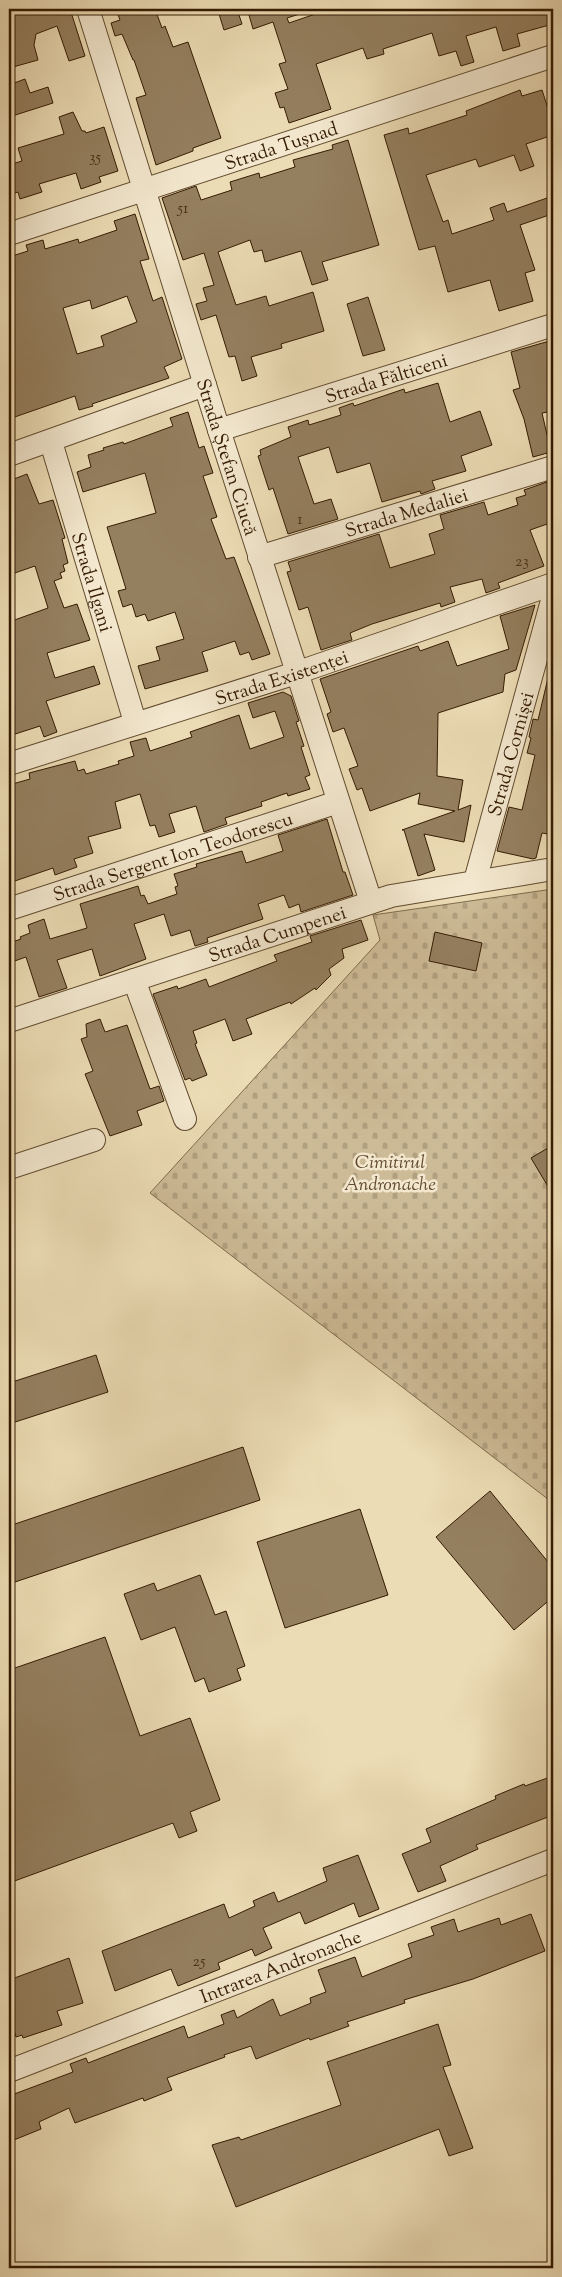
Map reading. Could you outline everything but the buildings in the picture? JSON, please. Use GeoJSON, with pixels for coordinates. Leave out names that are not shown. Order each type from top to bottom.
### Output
{"type":"FeatureCollection","features":[{"type":"Feature","properties":{"kind":"street","name":"Strada Ștefan Ciucă"},"geometry":{"type":"LineString","coordinates":[[88,9],[259,557],[371,902]]}},
{"type":"Feature","properties":{"kind":"street","name":"Strada Tușnad"},"geometry":{"type":"LineString","coordinates":[[9,234],[553,56]]}},
{"type":"Feature","properties":{"kind":"street","name":"Strada Fălticeni"},"geometry":{"type":"LineString","coordinates":[[219,430],[553,325]]}},
{"type":"Feature","properties":{"kind":"street"},"geometry":{"type":"LineString","coordinates":[[9,455],[51,442],[205,385]]}},
{"type":"Feature","properties":{"kind":"street","name":"Strada Ilgani"},"geometry":{"type":"LineString","coordinates":[[51,442],[135,722]]}},
{"type":"Feature","properties":{"kind":"street","name":"Strada Medaliei"},"geometry":{"type":"LineString","coordinates":[[259,557],[553,467]]}},
{"type":"Feature","properties":{"kind":"street","name":"Strada Existenței"},"geometry":{"type":"LineString","coordinates":[[9,764],[135,722],[296,673],[553,584]]}},
{"type":"Feature","properties":{"kind":"street","name":"Strada Cornișei"},"geometry":{"type":"LineString","coordinates":[[475,881],[553,597]]}},
{"type":"Feature","properties":{"kind":"street","name":"Strada Sergent Ion Teodorescu"},"geometry":{"type":"LineString","coordinates":[[9,909],[338,802]]}},
{"type":"Feature","properties":{"kind":"street","name":"Strada Cumpenei"},"geometry":{"type":"LineString","coordinates":[[9,1021],[391,896],[553,869]]}},
{"type":"Feature","properties":{"kind":"street"},"geometry":{"type":"LineString","coordinates":[[134,980],[185,1119]]}},
{"type":"Feature","properties":{"kind":"street"},"geometry":{"type":"LineString","coordinates":[[9,1168],[94,1140]]}},
{"type":"Feature","properties":{"kind":"street","name":"Intrarea Andronache"},"geometry":{"type":"LineString","coordinates":[[9,2071],[553,1860]]}},
{"type":"Feature","properties":{"kind":"green space","name":"Cimitirul Andronache"},"geometry":{"type":"Polygon","coordinates":[[[553,889],[553,1503],[150,1193],[380,940],[373,915],[553,889]]]}}]}
